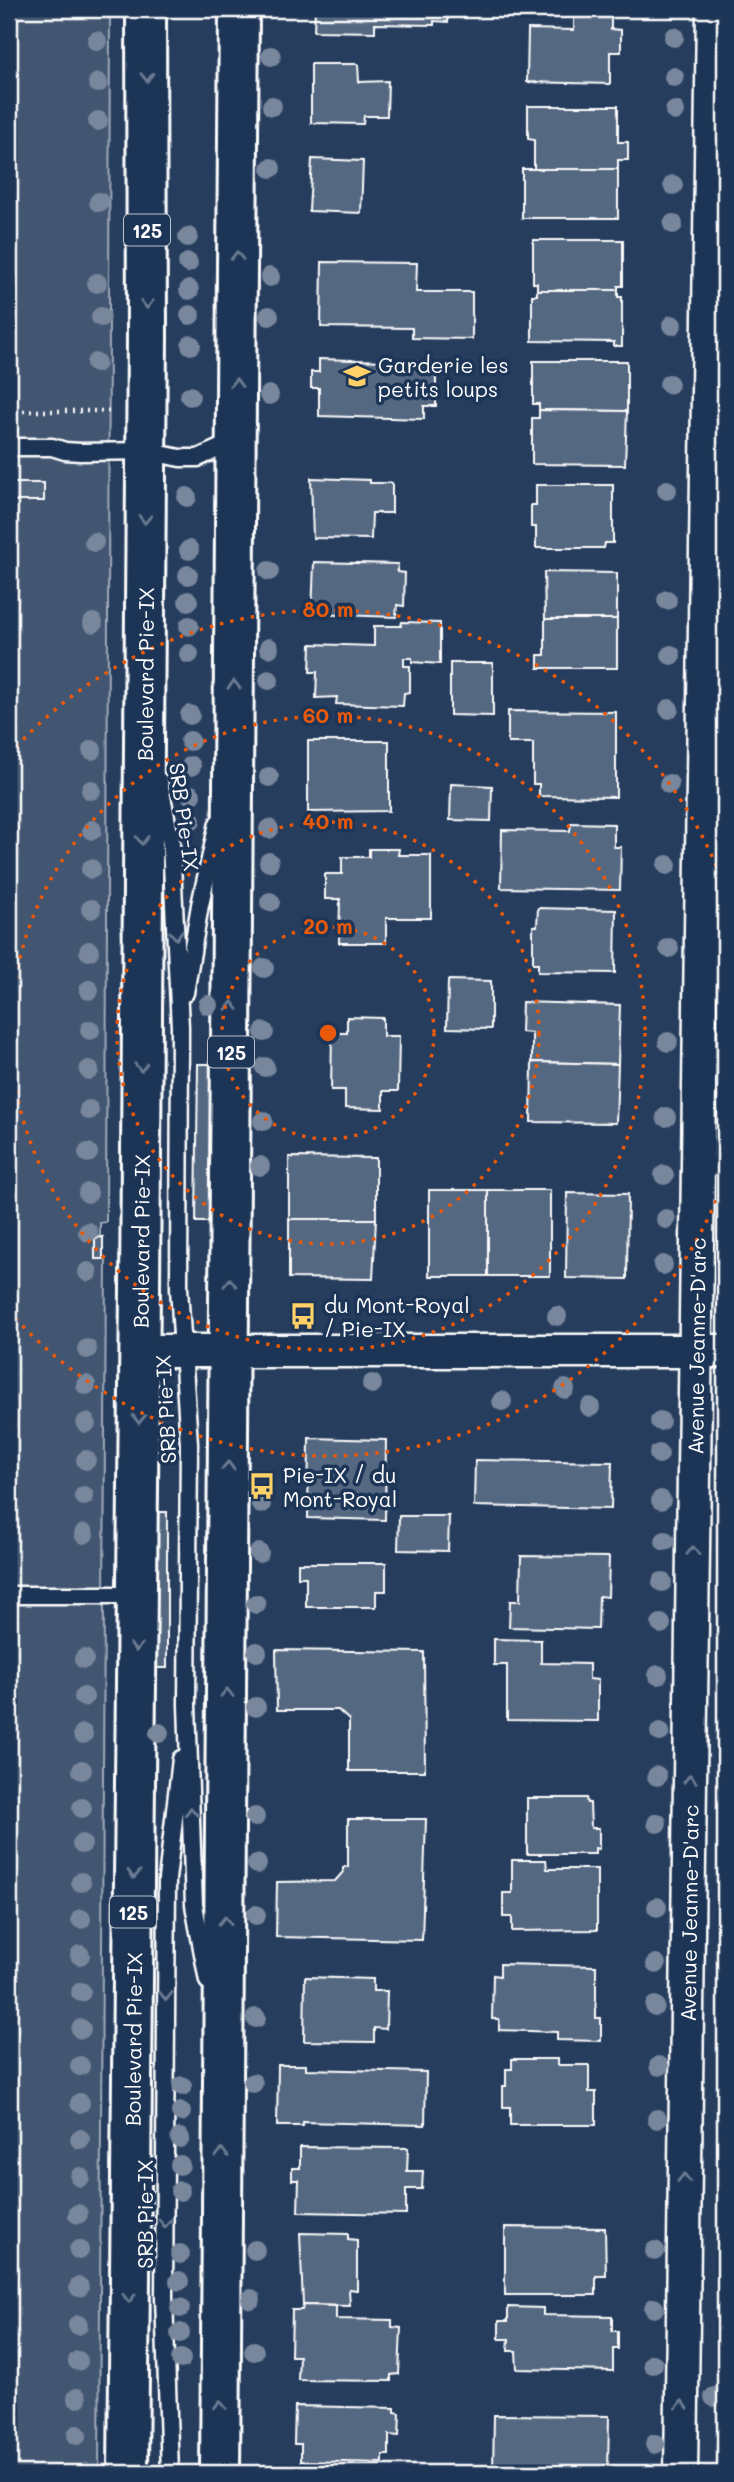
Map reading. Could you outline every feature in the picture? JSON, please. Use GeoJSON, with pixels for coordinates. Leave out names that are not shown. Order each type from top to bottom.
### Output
{"type":"FeatureCollection","features":[{"type":"Feature","properties":{"kind":"main road","name":"Boulevard Pie-IX"},"geometry":{"type":"LineString","coordinates":[[128,2473],[146,451],[146,9]]}},
{"type":"Feature","properties":{"kind":"main road","name":"125"},"geometry":{"type":"LineString","coordinates":[[220,2473],[239,9]]}},
{"type":"Feature","properties":{"kind":"street","name":"Avenue Jeanne-D'arc"},"geometry":{"type":"LineString","coordinates":[[681,2473],[711,1350],[713,9]]}},
{"type":"Feature","properties":{"kind":"street"},"geometry":{"type":"LineString","coordinates":[[139,1351],[711,1350]]}},
{"type":"Feature","properties":{"kind":"lane"},"geometry":{"type":"LineString","coordinates":[[9,447],[52,447],[80,452],[146,451],[180,458],[198,457],[236,441]]}},
{"type":"Feature","properties":{"kind":"lane","name":"SRB Pie-IX"},"geometry":{"type":"LineString","coordinates":[[143,698],[171,843],[180,1027],[179,1267],[189,1444],[187,1705],[194,1905],[223,2062]]}},
{"type":"Feature","properties":{"kind":"lane","name":"SRB Pie-IX"},"geometry":{"type":"LineString","coordinates":[[180,1027],[200,905],[234,753]]}},
{"type":"Feature","properties":{"kind":"lane"},"geometry":{"type":"LineString","coordinates":[[9,1595],[136,1595]]}},
{"type":"Feature","properties":{"kind":"lane","name":"SRB Pie-IX"},"geometry":{"type":"LineString","coordinates":[[170,2473],[164,2297],[167,1879],[187,1705]]}},
{"type":"Feature","properties":{"kind":"path"},"geometry":{"type":"LineString","coordinates":[[9,411],[117,411]]}},
{"type":"Feature","properties":{"kind":"shaded area"},"geometry":{"type":"Polygon","coordinates":[[[9,9],[110,9],[106,1222],[100,1223],[100,1237],[95,1238],[95,1258],[106,1259],[99,2473],[9,2473],[9,9]]]}},
{"type":"Feature","properties":{"kind":"building"},"geometry":{"type":"Polygon","coordinates":[[[315,9],[448,9],[448,22],[434,21],[434,25],[375,24],[375,32],[314,31],[315,9]]]}},
{"type":"Feature","properties":{"kind":"building"},"geometry":{"type":"Polygon","coordinates":[[[574,10],[611,11],[611,29],[621,30],[621,52],[610,52],[610,84],[527,82],[528,29],[574,30],[574,10]]]}},
{"type":"Feature","properties":{"kind":"building"},"geometry":{"type":"Polygon","coordinates":[[[311,64],[358,64],[359,82],[388,81],[387,116],[364,116],[363,124],[311,123],[311,64]]]}},
{"type":"Feature","properties":{"kind":"building"},"geometry":{"type":"Polygon","coordinates":[[[528,106],[618,106],[618,142],[628,142],[628,160],[618,160],[618,169],[534,169],[534,140],[528,139],[528,106]]]}},
{"type":"Feature","properties":{"kind":"building"},"geometry":{"type":"Polygon","coordinates":[[[312,159],[363,161],[361,213],[309,211],[312,159]]]}},
{"type":"Feature","properties":{"kind":"building"},"geometry":{"type":"Polygon","coordinates":[[[522,169],[618,169],[618,218],[522,218],[522,169]]]}},
{"type":"Feature","properties":{"kind":"building"},"geometry":{"type":"Polygon","coordinates":[[[533,240],[623,240],[623,286],[618,286],[618,290],[537,290],[537,283],[533,283],[533,240]]]}},
{"type":"Feature","properties":{"kind":"building"},"geometry":{"type":"Polygon","coordinates":[[[322,262],[417,263],[416,292],[472,292],[472,339],[412,338],[412,328],[321,327],[322,262]]]}},
{"type":"Feature","properties":{"kind":"building"},"geometry":{"type":"Polygon","coordinates":[[[537,290],[618,290],[618,297],[622,297],[622,346],[614,346],[614,342],[532,341],[532,295],[537,295],[537,290]]]}},
{"type":"Feature","properties":{"kind":"building"},"geometry":{"type":"Polygon","coordinates":[[[319,359],[423,362],[423,373],[436,373],[436,406],[424,406],[424,419],[319,416],[319,388],[311,388],[311,372],[319,372],[319,359]]]}},
{"type":"Feature","properties":{"kind":"building"},"geometry":{"type":"Polygon","coordinates":[[[533,361],[627,361],[627,411],[539,410],[539,404],[533,404],[533,361]]]}},
{"type":"Feature","properties":{"kind":"building"},"geometry":{"type":"Polygon","coordinates":[[[539,410],[627,411],[625,465],[532,464],[532,418],[539,418],[539,410]]]}},
{"type":"Feature","properties":{"kind":"building"},"geometry":{"type":"Polygon","coordinates":[[[311,478],[392,483],[392,513],[372,513],[371,539],[313,538],[311,478]]]}},
{"type":"Feature","properties":{"kind":"building"},"geometry":{"type":"Polygon","coordinates":[[[12,483],[44,483],[44,501],[12,501],[12,483]]]}},
{"type":"Feature","properties":{"kind":"building"},"geometry":{"type":"Polygon","coordinates":[[[536,485],[613,485],[613,543],[605,543],[604,548],[536,548],[536,527],[531,527],[531,505],[536,505],[536,485]]]}},
{"type":"Feature","properties":{"kind":"building"},"geometry":{"type":"Polygon","coordinates":[[[314,562],[398,564],[397,572],[405,573],[404,606],[397,605],[396,617],[312,614],[314,562]]]}},
{"type":"Feature","properties":{"kind":"building"},"geometry":{"type":"Polygon","coordinates":[[[544,572],[617,573],[617,619],[545,619],[544,572]]]}},
{"type":"Feature","properties":{"kind":"building"},"geometry":{"type":"Polygon","coordinates":[[[545,619],[617,619],[617,668],[538,668],[538,655],[545,655],[545,619]]]}},
{"type":"Feature","properties":{"kind":"building"},"geometry":{"type":"Polygon","coordinates":[[[402,622],[440,623],[440,664],[412,662],[412,658],[404,658],[404,666],[410,666],[410,692],[404,693],[403,706],[336,704],[337,697],[316,698],[317,672],[310,672],[311,644],[374,646],[374,626],[401,626],[402,622]]]}},
{"type":"Feature","properties":{"kind":"building"},"geometry":{"type":"Polygon","coordinates":[[[450,663],[493,663],[493,716],[450,715],[450,663]]]}},
{"type":"Feature","properties":{"kind":"building"},"geometry":{"type":"Polygon","coordinates":[[[508,711],[616,712],[616,797],[539,796],[539,784],[533,784],[533,743],[508,743],[508,711]]]}},
{"type":"Feature","properties":{"kind":"building"},"geometry":{"type":"Polygon","coordinates":[[[308,741],[389,741],[389,811],[308,812],[308,741]]]}},
{"type":"Feature","properties":{"kind":"building"},"geometry":{"type":"Polygon","coordinates":[[[451,784],[492,786],[491,821],[450,820],[451,784]]]}},
{"type":"Feature","properties":{"kind":"building"},"geometry":{"type":"Polygon","coordinates":[[[571,823],[614,824],[614,847],[621,847],[620,890],[501,888],[502,830],[570,831],[571,823]]]}},
{"type":"Feature","properties":{"kind":"building"},"geometry":{"type":"Polygon","coordinates":[[[369,849],[399,849],[398,855],[431,855],[431,918],[386,918],[386,943],[339,943],[340,899],[325,899],[325,874],[342,874],[342,857],[369,857],[369,849]]]}},
{"type":"Feature","properties":{"kind":"building"},"geometry":{"type":"Polygon","coordinates":[[[538,908],[616,910],[615,973],[538,972],[538,963],[533,963],[533,926],[537,926],[538,908]]]}},
{"type":"Feature","properties":{"kind":"building"},"geometry":{"type":"Polygon","coordinates":[[[448,980],[491,981],[491,1029],[447,1028],[448,980]]]}},
{"type":"Feature","properties":{"kind":"building"},"geometry":{"type":"Polygon","coordinates":[[[522,1002],[620,1005],[618,1064],[532,1062],[532,1033],[521,1032],[522,1002]]]}},
{"type":"Feature","properties":{"kind":"building"},"geometry":{"type":"Polygon","coordinates":[[[347,1017],[383,1018],[383,1036],[399,1036],[398,1091],[383,1091],[383,1109],[345,1108],[345,1090],[331,1090],[332,1033],[347,1033],[347,1017]]]}},
{"type":"Feature","properties":{"kind":"building"},"geometry":{"type":"Polygon","coordinates":[[[532,1062],[618,1064],[616,1123],[531,1122],[532,1062]]]}},
{"type":"Feature","properties":{"kind":"building"},"geometry":{"type":"Polygon","coordinates":[[[198,1064],[214,1064],[212,1222],[196,1222],[198,1064]]]}},
{"type":"Feature","properties":{"kind":"building"},"geometry":{"type":"Polygon","coordinates":[[[289,1157],[376,1158],[376,1219],[289,1219],[289,1157]]]}},
{"type":"Feature","properties":{"kind":"building"},"geometry":{"type":"Polygon","coordinates":[[[429,1190],[488,1190],[488,1276],[429,1276],[429,1190]]]}},
{"type":"Feature","properties":{"kind":"building"},"geometry":{"type":"Polygon","coordinates":[[[488,1190],[550,1190],[550,1276],[488,1276],[488,1190]]]}},
{"type":"Feature","properties":{"kind":"building"},"geometry":{"type":"Polygon","coordinates":[[[567,1193],[628,1194],[627,1279],[566,1278],[567,1193]]]}},
{"type":"Feature","properties":{"kind":"building"},"geometry":{"type":"Polygon","coordinates":[[[289,1219],[376,1219],[373,1279],[289,1278],[289,1219]]]}},
{"type":"Feature","properties":{"kind":"building"},"geometry":{"type":"Polygon","coordinates":[[[103,1237],[103,1259],[95,1259],[95,1238],[103,1237]]]}},
{"type":"Feature","properties":{"kind":"building"},"geometry":{"type":"Polygon","coordinates":[[[309,1438],[386,1440],[385,1520],[308,1518],[309,1438]]]}},
{"type":"Feature","properties":{"kind":"building"},"geometry":{"type":"Polygon","coordinates":[[[475,1460],[612,1462],[611,1509],[474,1506],[475,1460]]]}},
{"type":"Feature","properties":{"kind":"building"},"geometry":{"type":"Polygon","coordinates":[[[153,1512],[167,1512],[167,1668],[153,1668],[153,1512]]]}},
{"type":"Feature","properties":{"kind":"building"},"geometry":{"type":"Polygon","coordinates":[[[399,1516],[449,1516],[448,1551],[398,1550],[399,1516]]]}},
{"type":"Feature","properties":{"kind":"building"},"geometry":{"type":"Polygon","coordinates":[[[521,1556],[609,1557],[608,1597],[599,1596],[598,1629],[509,1627],[510,1601],[520,1601],[521,1556]]]}},
{"type":"Feature","properties":{"kind":"building"},"geometry":{"type":"Polygon","coordinates":[[[298,1563],[386,1563],[386,1591],[376,1591],[376,1607],[306,1607],[306,1577],[298,1577],[298,1563]]]}},
{"type":"Feature","properties":{"kind":"building"},"geometry":{"type":"Polygon","coordinates":[[[494,1639],[541,1640],[541,1663],[589,1664],[589,1679],[598,1680],[598,1721],[507,1720],[507,1665],[494,1665],[494,1639]]]}},
{"type":"Feature","properties":{"kind":"building"},"geometry":{"type":"Polygon","coordinates":[[[276,1650],[424,1652],[425,1771],[349,1771],[349,1720],[338,1710],[277,1710],[276,1650]]]}},
{"type":"Feature","properties":{"kind":"building"},"geometry":{"type":"Polygon","coordinates":[[[527,1798],[586,1798],[587,1803],[590,1803],[591,1828],[599,1828],[599,1849],[595,1848],[595,1854],[527,1854],[527,1798]]]}},
{"type":"Feature","properties":{"kind":"building"},"geometry":{"type":"Polygon","coordinates":[[[348,1819],[426,1819],[422,1940],[276,1937],[277,1882],[335,1881],[343,1872],[343,1867],[348,1867],[348,1819]]]}},
{"type":"Feature","properties":{"kind":"building"},"geometry":{"type":"Polygon","coordinates":[[[512,1860],[546,1860],[547,1869],[597,1869],[597,1930],[512,1931],[512,1917],[503,1917],[503,1893],[512,1893],[512,1860]]]}},
{"type":"Feature","properties":{"kind":"building"},"geometry":{"type":"Polygon","coordinates":[[[500,1964],[596,1966],[596,2018],[601,2018],[601,2041],[557,2040],[557,2032],[499,2030],[499,2019],[492,2019],[493,1975],[500,1976],[500,1964]]]}},
{"type":"Feature","properties":{"kind":"building"},"geometry":{"type":"Polygon","coordinates":[[[305,1977],[373,1979],[373,1991],[387,1991],[386,2029],[374,2028],[374,2042],[304,2041],[305,1977]]]}},
{"type":"Feature","properties":{"kind":"building"},"geometry":{"type":"Polygon","coordinates":[[[512,2059],[557,2059],[557,2065],[589,2065],[589,2092],[596,2092],[596,2125],[510,2125],[510,2107],[503,2107],[503,2086],[506,2086],[506,2069],[512,2069],[512,2059]]]}},
{"type":"Feature","properties":{"kind":"building"},"geometry":{"type":"Polygon","coordinates":[[[278,2065],[306,2065],[306,2069],[426,2072],[425,2125],[303,2122],[303,2126],[277,2126],[278,2065]]]}},
{"type":"Feature","properties":{"kind":"building"},"geometry":{"type":"Polygon","coordinates":[[[300,2147],[408,2148],[407,2171],[423,2171],[422,2189],[406,2189],[406,2214],[298,2212],[299,2180],[292,2180],[292,2168],[300,2168],[300,2147]]]}},
{"type":"Feature","properties":{"kind":"building"},"geometry":{"type":"Polygon","coordinates":[[[505,2227],[605,2228],[606,2276],[596,2276],[596,2295],[505,2295],[505,2227]]]}},
{"type":"Feature","properties":{"kind":"building"},"geometry":{"type":"Polygon","coordinates":[[[300,2233],[348,2234],[348,2239],[357,2240],[357,2290],[349,2289],[350,2306],[303,2305],[300,2233]]]}},
{"type":"Feature","properties":{"kind":"building"},"geometry":{"type":"Polygon","coordinates":[[[303,2305],[336,2306],[336,2319],[392,2320],[392,2327],[401,2328],[399,2374],[391,2375],[391,2381],[298,2380],[299,2356],[291,2356],[292,2310],[302,2310],[303,2305]]]}},
{"type":"Feature","properties":{"kind":"building"},"geometry":{"type":"Polygon","coordinates":[[[508,2307],[543,2308],[543,2315],[612,2316],[612,2331],[618,2331],[618,2349],[613,2349],[613,2371],[517,2369],[516,2351],[508,2351],[509,2339],[499,2339],[499,2321],[508,2321],[508,2307]]]}},
{"type":"Feature","properties":{"kind":"building"},"geometry":{"type":"Polygon","coordinates":[[[295,2406],[395,2408],[395,2412],[400,2413],[399,2436],[389,2435],[389,2455],[383,2455],[383,2463],[301,2461],[301,2444],[294,2444],[295,2406]]]}},
{"type":"Feature","properties":{"kind":"building"},"geometry":{"type":"Polygon","coordinates":[[[494,2415],[609,2416],[608,2473],[493,2473],[494,2415]]]}},
{"type":"Feature","properties":{"kind":"place","name":"Garderie les petits loups"},"geometry":{"type":"Point","coordinates":[357,376]}},
{"type":"Feature","properties":{"kind":"place","name":"du Mont-Royal / Pie-IX"},"geometry":{"type":"Point","coordinates":[303,1316]}},
{"type":"Feature","properties":{"kind":"place","name":"Pie-IX / du Mont-Royal"},"geometry":{"type":"Point","coordinates":[262,1486]}}]}
